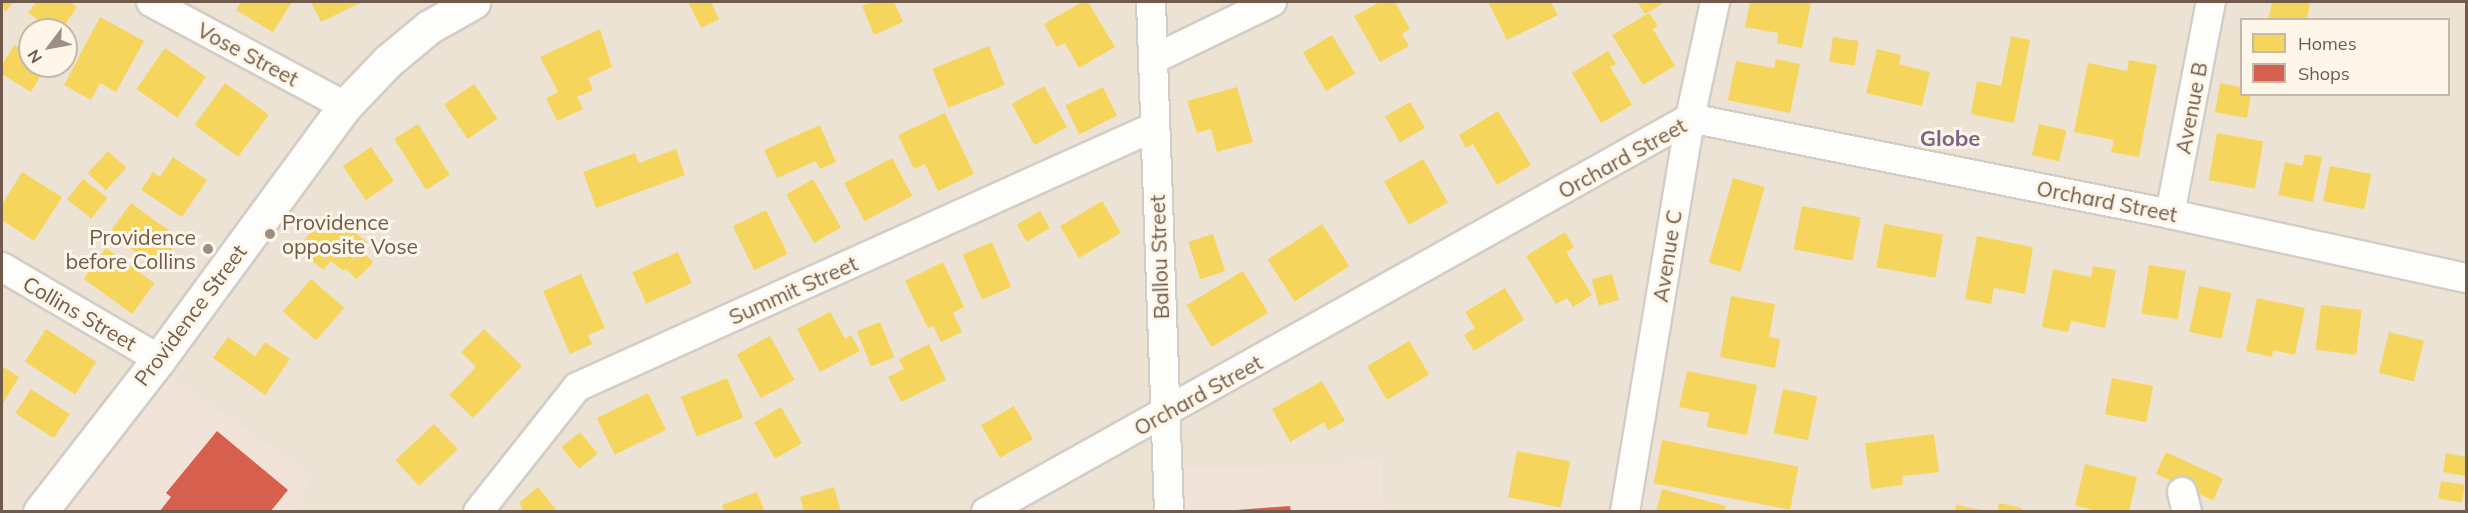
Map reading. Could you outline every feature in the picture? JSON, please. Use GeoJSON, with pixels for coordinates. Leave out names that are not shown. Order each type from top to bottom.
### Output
{"type":"FeatureCollection","features":[{"type":"Feature","properties":{"kind":"main road","name":"Providence Street"},"geometry":{"type":"LineString","coordinates":[[40,512],[159,359],[345,106],[388,61],[429,27],[473,2]]}},
{"type":"Feature","properties":{"kind":"street","name":"Vose Street"},"geometry":{"type":"LineString","coordinates":[[151,2],[345,106]]}},
{"type":"Feature","properties":{"kind":"street","name":"Ballou Street"},"geometry":{"type":"LineString","coordinates":[[1151,2],[1169,512]]}},
{"type":"Feature","properties":{"kind":"street"},"geometry":{"type":"LineString","coordinates":[[1154,59],[1272,2]]}},
{"type":"Feature","properties":{"kind":"street","name":"Avenue C"},"geometry":{"type":"LineString","coordinates":[[1625,512],[1690,118],[1715,2]]}},
{"type":"Feature","properties":{"kind":"street","name":"Avenue B"},"geometry":{"type":"LineString","coordinates":[[2170,214],[2211,2]]}},
{"type":"Feature","properties":{"kind":"street","name":"Orchard Street"},"geometry":{"type":"LineString","coordinates":[[986,512],[1690,118],[2170,214],[2466,278]]}},
{"type":"Feature","properties":{"kind":"street","name":"Summit Street"},"geometry":{"type":"LineString","coordinates":[[478,512],[577,387],[1154,128]]}},
{"type":"Feature","properties":{"kind":"street","name":"Collins Street"},"geometry":{"type":"LineString","coordinates":[[2,267],[159,359]]}},
{"type":"Feature","properties":{"kind":"shaded area"},"geometry":{"type":"Polygon","coordinates":[[[2,2],[2466,2],[2466,511],[1381,512],[1382,461],[1166,512],[290,511],[313,475],[43,511],[2,511],[2,2]]]}},
{"type":"Feature","properties":{"kind":"shaded area"},"geometry":{"type":"Polygon","coordinates":[[[147,361],[313,476],[290,511],[43,512],[147,361]]]}},
{"type":"Feature","properties":{"kind":"shaded area"},"geometry":{"type":"Polygon","coordinates":[[[1382,461],[1381,511],[1166,511],[1165,471],[1382,461]]]}},
{"type":"Feature","properties":{"kind":"building: Homes"},"geometry":{"type":"Polygon","coordinates":[[[2,2],[14,2],[5,12],[2,2]]]}},
{"type":"Feature","properties":{"kind":"building: Homes"},"geometry":{"type":"Polygon","coordinates":[[[36,2],[70,2],[77,7],[69,18],[35,18],[28,13],[36,2]]]}},
{"type":"Feature","properties":{"kind":"building: Homes"},"geometry":{"type":"Polygon","coordinates":[[[241,2],[292,2],[273,32],[236,10],[241,2]]]}},
{"type":"Feature","properties":{"kind":"building: Homes"},"geometry":{"type":"Polygon","coordinates":[[[311,2],[362,2],[321,22],[311,2]]]}},
{"type":"Feature","properties":{"kind":"building: Homes"},"geometry":{"type":"Polygon","coordinates":[[[688,2],[716,2],[712,4],[719,19],[701,28],[688,2]]]}},
{"type":"Feature","properties":{"kind":"building: Homes"},"geometry":{"type":"Polygon","coordinates":[[[872,2],[894,2],[903,22],[874,35],[862,6],[872,2]]]}},
{"type":"Feature","properties":{"kind":"building: Homes"},"geometry":{"type":"Polygon","coordinates":[[[1082,2],[1088,2],[1115,47],[1079,68],[1065,43],[1057,47],[1044,24],[1082,2]]]}},
{"type":"Feature","properties":{"kind":"building: Homes"},"geometry":{"type":"Polygon","coordinates":[[[1380,2],[1395,2],[1410,29],[1402,34],[1409,46],[1380,62],[1354,16],[1380,2]]]}},
{"type":"Feature","properties":{"kind":"building: Homes"},"geometry":{"type":"Polygon","coordinates":[[[1488,2],[1551,2],[1558,15],[1507,40],[1488,2]]]}},
{"type":"Feature","properties":{"kind":"building: Homes"},"geometry":{"type":"Polygon","coordinates":[[[1637,2],[1665,2],[1645,14],[1637,2]]]}},
{"type":"Feature","properties":{"kind":"building: Homes"},"geometry":{"type":"Polygon","coordinates":[[[1750,2],[1811,2],[1802,48],[1777,43],[1778,33],[1745,27],[1750,2]]]}},
{"type":"Feature","properties":{"kind":"building: Homes"},"geometry":{"type":"Polygon","coordinates":[[[2272,2],[2310,2],[2307,18],[2268,18],[2272,2]]]}},
{"type":"Feature","properties":{"kind":"building: Homes"},"geometry":{"type":"Polygon","coordinates":[[[1649,13],[1658,26],[1653,29],[1675,66],[1643,85],[1612,35],[1649,13]]]}},
{"type":"Feature","properties":{"kind":"building: Homes"},"geometry":{"type":"Polygon","coordinates":[[[100,17],[144,41],[116,92],[100,83],[91,100],[64,85],[68,78],[78,78],[78,59],[100,17]]]}},
{"type":"Feature","properties":{"kind":"building: Homes"},"geometry":{"type":"Polygon","coordinates":[[[600,29],[612,67],[588,78],[593,90],[577,97],[583,109],[557,121],[546,98],[558,92],[540,57],[600,29]]]}},
{"type":"Feature","properties":{"kind":"building: Homes"},"geometry":{"type":"Polygon","coordinates":[[[1332,35],[1355,74],[1326,91],[1303,53],[1332,35]]]}},
{"type":"Feature","properties":{"kind":"building: Homes"},"geometry":{"type":"Polygon","coordinates":[[[2011,36],[2030,40],[2014,123],[1971,114],[1977,81],[2001,86],[2011,36]]]}},
{"type":"Feature","properties":{"kind":"building: Homes"},"geometry":{"type":"Polygon","coordinates":[[[1833,37],[1859,41],[1855,66],[1829,62],[1833,37]]]}},
{"type":"Feature","properties":{"kind":"building: Homes"},"geometry":{"type":"Polygon","coordinates":[[[14,45],[18,47],[18,78],[39,78],[31,92],[2,74],[2,65],[14,45]]]}},
{"type":"Feature","properties":{"kind":"building: Homes"},"geometry":{"type":"Polygon","coordinates":[[[989,46],[1005,85],[948,108],[932,69],[989,46]]]}},
{"type":"Feature","properties":{"kind":"building: Homes"},"geometry":{"type":"Polygon","coordinates":[[[165,48],[206,77],[177,118],[136,89],[165,48]]]}},
{"type":"Feature","properties":{"kind":"building: Homes"},"geometry":{"type":"Polygon","coordinates":[[[1877,49],[1901,55],[1899,64],[1930,72],[1922,106],[1866,93],[1877,49]]]}},
{"type":"Feature","properties":{"kind":"building: Homes"},"geometry":{"type":"Polygon","coordinates":[[[1608,51],[1616,64],[1610,67],[1632,105],[1601,123],[1572,73],[1608,51]]]}},
{"type":"Feature","properties":{"kind":"building: Homes"},"geometry":{"type":"Polygon","coordinates":[[[1776,59],[1800,64],[1790,113],[1728,100],[1736,61],[1774,68],[1776,59]]]}},
{"type":"Feature","properties":{"kind":"building: Homes"},"geometry":{"type":"Polygon","coordinates":[[[2129,60],[2157,65],[2139,157],[2111,152],[2114,140],[2074,132],[2088,63],[2127,71],[2129,60]]]}},
{"type":"Feature","properties":{"kind":"building: Homes"},"geometry":{"type":"Polygon","coordinates":[[[225,83],[269,115],[238,157],[194,125],[225,83]]]}},
{"type":"Feature","properties":{"kind":"building: Homes"},"geometry":{"type":"Polygon","coordinates":[[[2220,83],[2240,87],[2240,96],[2251,96],[2247,118],[2215,112],[2220,83]]]}},
{"type":"Feature","properties":{"kind":"building: Homes"},"geometry":{"type":"Polygon","coordinates":[[[474,84],[497,119],[468,139],[444,104],[474,84]]]}},
{"type":"Feature","properties":{"kind":"building: Homes"},"geometry":{"type":"Polygon","coordinates":[[[1044,86],[1067,127],[1034,145],[1012,104],[1044,86]]]}},
{"type":"Feature","properties":{"kind":"building: Homes"},"geometry":{"type":"Polygon","coordinates":[[[1103,87],[1117,116],[1079,134],[1065,105],[1103,87]]]}},
{"type":"Feature","properties":{"kind":"building: Homes"},"geometry":{"type":"Polygon","coordinates":[[[1237,87],[1253,142],[1217,152],[1211,129],[1197,133],[1187,101],[1237,87]]]}},
{"type":"Feature","properties":{"kind":"building: Homes"},"geometry":{"type":"Polygon","coordinates":[[[1410,102],[1425,128],[1400,142],[1385,116],[1410,102]]]}},
{"type":"Feature","properties":{"kind":"building: Homes"},"geometry":{"type":"Polygon","coordinates":[[[1498,111],[1531,165],[1497,185],[1473,144],[1466,148],[1459,135],[1498,111]]]}},
{"type":"Feature","properties":{"kind":"building: Homes"},"geometry":{"type":"Polygon","coordinates":[[[945,113],[974,174],[938,191],[925,164],[914,169],[898,135],[945,113]]]}},
{"type":"Feature","properties":{"kind":"building: Homes"},"geometry":{"type":"Polygon","coordinates":[[[418,124],[450,175],[426,190],[394,139],[418,124]]]}},
{"type":"Feature","properties":{"kind":"building: Homes"},"geometry":{"type":"Polygon","coordinates":[[[2039,124],[2066,130],[2059,161],[2032,155],[2039,124]]]}},
{"type":"Feature","properties":{"kind":"building: Homes"},"geometry":{"type":"Polygon","coordinates":[[[820,125],[836,162],[820,169],[816,161],[777,178],[764,150],[820,125]]]}},
{"type":"Feature","properties":{"kind":"building: Homes"},"geometry":{"type":"Polygon","coordinates":[[[2217,133],[2263,141],[2255,188],[2209,180],[2217,133]]]}},
{"type":"Feature","properties":{"kind":"building: Homes"},"geometry":{"type":"Polygon","coordinates":[[[371,147],[394,181],[366,200],[343,166],[371,147]]]}},
{"type":"Feature","properties":{"kind":"building: Homes"},"geometry":{"type":"Polygon","coordinates":[[[676,149],[685,175],[596,208],[583,172],[635,153],[639,163],[676,149]]]}},
{"type":"Feature","properties":{"kind":"building: Homes"},"geometry":{"type":"Polygon","coordinates":[[[108,151],[126,168],[106,190],[88,173],[108,151]]]}},
{"type":"Feature","properties":{"kind":"building: Homes"},"geometry":{"type":"Polygon","coordinates":[[[2305,154],[2322,157],[2313,202],[2278,195],[2285,162],[2302,166],[2305,154]]]}},
{"type":"Feature","properties":{"kind":"building: Homes"},"geometry":{"type":"Polygon","coordinates":[[[173,157],[207,180],[182,217],[141,190],[153,172],[160,177],[173,157]]]}},
{"type":"Feature","properties":{"kind":"building: Homes"},"geometry":{"type":"Polygon","coordinates":[[[892,158],[912,196],[865,221],[844,183],[892,158]]]}},
{"type":"Feature","properties":{"kind":"building: Homes"},"geometry":{"type":"Polygon","coordinates":[[[1423,159],[1448,202],[1409,225],[1384,182],[1423,159]]]}},
{"type":"Feature","properties":{"kind":"building: Homes"},"geometry":{"type":"Polygon","coordinates":[[[2330,166],[2371,174],[2364,209],[2323,201],[2330,166]]]}},
{"type":"Feature","properties":{"kind":"building: Homes"},"geometry":{"type":"Polygon","coordinates":[[[22,172],[62,197],[34,241],[2,220],[2,205],[22,172]]]}},
{"type":"Feature","properties":{"kind":"building: Homes"},"geometry":{"type":"Polygon","coordinates":[[[1733,178],[1765,187],[1740,272],[1709,263],[1733,178]]]}},
{"type":"Feature","properties":{"kind":"building: Homes"},"geometry":{"type":"Polygon","coordinates":[[[83,179],[107,198],[91,219],[67,199],[83,179]]]}},
{"type":"Feature","properties":{"kind":"building: Homes"},"geometry":{"type":"Polygon","coordinates":[[[813,179],[841,227],[814,243],[786,194],[813,179]]]}},
{"type":"Feature","properties":{"kind":"building: Homes"},"geometry":{"type":"Polygon","coordinates":[[[1102,201],[1121,233],[1079,258],[1060,226],[1102,201]]]}},
{"type":"Feature","properties":{"kind":"building: Homes"},"geometry":{"type":"Polygon","coordinates":[[[131,203],[180,238],[158,268],[109,233],[131,203]]]}},
{"type":"Feature","properties":{"kind":"building: Homes"},"geometry":{"type":"Polygon","coordinates":[[[1802,206],[1861,217],[1853,261],[1794,249],[1802,206]]]}},
{"type":"Feature","properties":{"kind":"building: Homes"},"geometry":{"type":"Polygon","coordinates":[[[766,210],[787,254],[754,270],[733,226],[766,210]]]}},
{"type":"Feature","properties":{"kind":"building: Homes"},"geometry":{"type":"Polygon","coordinates":[[[328,211],[367,242],[343,271],[331,261],[323,270],[297,249],[328,211]]]}},
{"type":"Feature","properties":{"kind":"building: Homes"},"geometry":{"type":"Polygon","coordinates":[[[1040,211],[1050,228],[1027,242],[1017,224],[1040,211]]]}},
{"type":"Feature","properties":{"kind":"building: Homes"},"geometry":{"type":"Polygon","coordinates":[[[1322,224],[1349,266],[1295,301],[1267,259],[1322,224]]]}},
{"type":"Feature","properties":{"kind":"building: Homes"},"geometry":{"type":"Polygon","coordinates":[[[1884,224],[1943,234],[1935,278],[1876,267],[1884,224]]]}},
{"type":"Feature","properties":{"kind":"building: Homes"},"geometry":{"type":"Polygon","coordinates":[[[1565,232],[1574,247],[1566,252],[1592,295],[1573,307],[1567,298],[1556,304],[1526,256],[1565,232]]]}},
{"type":"Feature","properties":{"kind":"building: Homes"},"geometry":{"type":"Polygon","coordinates":[[[1213,234],[1225,271],[1200,279],[1188,242],[1213,234]]]}},
{"type":"Feature","properties":{"kind":"building: Homes"},"geometry":{"type":"Polygon","coordinates":[[[1977,236],[2033,247],[2025,294],[1994,288],[1991,304],[1965,299],[1977,236]]]}},
{"type":"Feature","properties":{"kind":"building: Homes"},"geometry":{"type":"Polygon","coordinates":[[[992,242],[1011,287],[982,300],[963,255],[992,242]]]}},
{"type":"Feature","properties":{"kind":"building: Homes"},"geometry":{"type":"Polygon","coordinates":[[[106,248],[155,283],[132,314],[84,279],[106,248]]]}},
{"type":"Feature","properties":{"kind":"building: Homes"},"geometry":{"type":"Polygon","coordinates":[[[362,251],[373,262],[356,279],[345,268],[362,251]]]}},
{"type":"Feature","properties":{"kind":"building: Homes"},"geometry":{"type":"Polygon","coordinates":[[[678,252],[692,283],[646,303],[632,272],[678,252]]]}},
{"type":"Feature","properties":{"kind":"building: Homes"},"geometry":{"type":"Polygon","coordinates":[[[943,262],[964,307],[953,313],[962,332],[941,342],[933,326],[928,328],[905,281],[943,262]]]}},
{"type":"Feature","properties":{"kind":"building: Homes"},"geometry":{"type":"Polygon","coordinates":[[[2149,265],[2186,271],[2178,319],[2141,313],[2149,265]]]}},
{"type":"Feature","properties":{"kind":"building: Homes"},"geometry":{"type":"Polygon","coordinates":[[[2093,266],[2116,270],[2105,328],[2071,321],[2068,332],[2042,327],[2053,269],[2091,277],[2093,266]]]}},
{"type":"Feature","properties":{"kind":"building: Homes"},"geometry":{"type":"Polygon","coordinates":[[[1243,271],[1268,313],[1212,347],[1186,305],[1243,271]]]}},
{"type":"Feature","properties":{"kind":"building: Homes"},"geometry":{"type":"Polygon","coordinates":[[[581,274],[605,328],[588,335],[592,344],[570,354],[543,291],[581,274]]]}},
{"type":"Feature","properties":{"kind":"building: Homes"},"geometry":{"type":"Polygon","coordinates":[[[1612,274],[1619,300],[1599,306],[1592,279],[1612,274]]]}},
{"type":"Feature","properties":{"kind":"building: Homes"},"geometry":{"type":"Polygon","coordinates":[[[311,279],[344,308],[316,340],[283,311],[311,279]]]}},
{"type":"Feature","properties":{"kind":"building: Homes"},"geometry":{"type":"Polygon","coordinates":[[[2199,286],[2231,293],[2222,339],[2189,332],[2199,286]]]}},
{"type":"Feature","properties":{"kind":"building: Homes"},"geometry":{"type":"Polygon","coordinates":[[[1505,288],[1524,320],[1474,351],[1464,335],[1475,328],[1465,312],[1505,288]]]}},
{"type":"Feature","properties":{"kind":"building: Homes"},"geometry":{"type":"Polygon","coordinates":[[[1731,296],[1775,304],[1769,337],[1780,339],[1775,368],[1720,357],[1731,296]]]}},
{"type":"Feature","properties":{"kind":"building: Homes"},"geometry":{"type":"Polygon","coordinates":[[[2257,298],[2305,308],[2295,355],[2273,350],[2272,357],[2246,351],[2257,298]]]}},
{"type":"Feature","properties":{"kind":"building: Homes"},"geometry":{"type":"Polygon","coordinates":[[[2321,305],[2362,310],[2356,355],[2316,350],[2321,305]]]}},
{"type":"Feature","properties":{"kind":"building: Homes"},"geometry":{"type":"Polygon","coordinates":[[[830,312],[845,339],[851,335],[860,351],[820,372],[797,329],[830,312]]]}},
{"type":"Feature","properties":{"kind":"building: Homes"},"geometry":{"type":"Polygon","coordinates":[[[880,322],[894,357],[871,367],[857,331],[880,322]]]}},
{"type":"Feature","properties":{"kind":"building: Homes"},"geometry":{"type":"Polygon","coordinates":[[[46,329],[96,362],[75,394],[25,362],[46,329]]]}},
{"type":"Feature","properties":{"kind":"building: Homes"},"geometry":{"type":"Polygon","coordinates":[[[484,329],[522,366],[473,418],[449,395],[476,367],[461,352],[484,329]]]}},
{"type":"Feature","properties":{"kind":"building: Homes"},"geometry":{"type":"Polygon","coordinates":[[[2389,332],[2424,341],[2414,381],[2379,373],[2389,332]]]}},
{"type":"Feature","properties":{"kind":"building: Homes"},"geometry":{"type":"Polygon","coordinates":[[[770,336],[794,380],[761,398],[737,354],[770,336]]]}},
{"type":"Feature","properties":{"kind":"building: Homes"},"geometry":{"type":"Polygon","coordinates":[[[228,337],[255,356],[265,342],[290,359],[265,395],[213,358],[228,337]]]}},
{"type":"Feature","properties":{"kind":"building: Homes"},"geometry":{"type":"Polygon","coordinates":[[[1409,341],[1429,374],[1387,400],[1367,366],[1409,341]]]}},
{"type":"Feature","properties":{"kind":"building: Homes"},"geometry":{"type":"Polygon","coordinates":[[[929,344],[946,380],[901,402],[888,377],[904,369],[899,359],[929,344]]]}},
{"type":"Feature","properties":{"kind":"building: Homes"},"geometry":{"type":"Polygon","coordinates":[[[2,366],[19,377],[2,405],[2,366]]]}},
{"type":"Feature","properties":{"kind":"building: Homes"},"geometry":{"type":"Polygon","coordinates":[[[1687,371],[1757,385],[1747,435],[1707,427],[1709,413],[1679,407],[1687,371]]]}},
{"type":"Feature","properties":{"kind":"building: Homes"},"geometry":{"type":"Polygon","coordinates":[[[727,378],[743,418],[697,437],[681,397],[727,378]]]}},
{"type":"Feature","properties":{"kind":"building: Homes"},"geometry":{"type":"Polygon","coordinates":[[[2112,378],[2153,386],[2146,422],[2105,414],[2112,378]]]}},
{"type":"Feature","properties":{"kind":"building: Homes"},"geometry":{"type":"Polygon","coordinates":[[[1322,381],[1345,421],[1328,430],[1324,422],[1290,442],[1272,409],[1322,381]]]}},
{"type":"Feature","properties":{"kind":"building: Homes"},"geometry":{"type":"Polygon","coordinates":[[[31,389],[70,414],[54,438],[15,413],[31,389]]]}},
{"type":"Feature","properties":{"kind":"building: Homes"},"geometry":{"type":"Polygon","coordinates":[[[1783,389],[1817,396],[1808,440],[1774,433],[1783,389]]]}},
{"type":"Feature","properties":{"kind":"building: Homes"},"geometry":{"type":"Polygon","coordinates":[[[648,393],[666,430],[615,455],[597,418],[648,393]]]}},
{"type":"Feature","properties":{"kind":"building: Homes"},"geometry":{"type":"Polygon","coordinates":[[[1014,406],[1033,439],[1000,458],[981,425],[1014,406]]]}},
{"type":"Feature","properties":{"kind":"building: Homes"},"geometry":{"type":"Polygon","coordinates":[[[781,407],[802,443],[775,459],[754,423],[781,407]]]}},
{"type":"Feature","properties":{"kind":"building: Homes"},"geometry":{"type":"Polygon","coordinates":[[[434,424],[458,450],[419,486],[395,460],[434,424]]]}},
{"type":"Feature","properties":{"kind":"building: Homes"},"geometry":{"type":"Polygon","coordinates":[[[580,432],[598,454],[579,469],[561,447],[580,432]]]}},
{"type":"Feature","properties":{"kind":"building: Homes"},"geometry":{"type":"Polygon","coordinates":[[[1934,434],[1939,472],[1902,476],[1903,485],[1871,489],[1865,443],[1934,434]]]}},
{"type":"Feature","properties":{"kind":"building: Homes"},"geometry":{"type":"Polygon","coordinates":[[[1662,440],[1798,467],[1790,510],[1654,483],[1662,440]]]}},
{"type":"Feature","properties":{"kind":"building: Homes"},"geometry":{"type":"Polygon","coordinates":[[[1517,451],[1570,461],[1561,507],[1508,497],[1517,451]]]}},
{"type":"Feature","properties":{"kind":"building: Homes"},"geometry":{"type":"Polygon","coordinates":[[[2166,452],[2223,479],[2213,500],[2156,474],[2166,452]]]}},
{"type":"Feature","properties":{"kind":"building: Homes"},"geometry":{"type":"Polygon","coordinates":[[[2446,453],[2466,457],[2466,476],[2443,472],[2446,453]]]}},
{"type":"Feature","properties":{"kind":"building: Homes"},"geometry":{"type":"Polygon","coordinates":[[[2085,464],[2137,477],[2129,512],[2099,512],[2075,505],[2085,464]]]}},
{"type":"Feature","properties":{"kind":"building: Homes"},"geometry":{"type":"Polygon","coordinates":[[[2441,481],[2465,485],[2462,503],[2438,499],[2441,481]]]}},
{"type":"Feature","properties":{"kind":"building: Homes"},"geometry":{"type":"Polygon","coordinates":[[[538,487],[558,512],[523,512],[520,502],[538,487]]]}},
{"type":"Feature","properties":{"kind":"building: Homes"},"geometry":{"type":"Polygon","coordinates":[[[834,487],[841,512],[804,512],[800,497],[834,487]]]}},
{"type":"Feature","properties":{"kind":"building: Homes"},"geometry":{"type":"Polygon","coordinates":[[[1662,489],[1726,506],[1724,512],[1656,512],[1662,489]]]}},
{"type":"Feature","properties":{"kind":"building: Homes"},"geometry":{"type":"Polygon","coordinates":[[[757,492],[765,512],[725,512],[722,505],[757,492]]]}},
{"type":"Feature","properties":{"kind":"building: Homes"},"geometry":{"type":"Polygon","coordinates":[[[1999,503],[2022,508],[2022,512],[1997,512],[1999,503]]]}},
{"type":"Feature","properties":{"kind":"building: Homes"},"geometry":{"type":"Polygon","coordinates":[[[1956,505],[1984,510],[1984,512],[1955,512],[1956,505]]]}},
{"type":"Feature","properties":{"kind":"building: Shops"},"geometry":{"type":"Polygon","coordinates":[[[217,431],[288,490],[270,512],[159,512],[171,497],[166,493],[217,431]]]}},
{"type":"Feature","properties":{"kind":"building: Shops"},"geometry":{"type":"Polygon","coordinates":[[[1290,506],[1291,512],[1236,512],[1236,510],[1290,506]]]}},
{"type":"Feature","properties":{"kind":"place","name":"Providence opposite Vose"},"geometry":{"type":"Point","coordinates":[270,234]}},
{"type":"Feature","properties":{"kind":"place","name":"Providence before Collins"},"geometry":{"type":"Point","coordinates":[208,249]}},
{"type":"Feature","properties":{"kind":"district","name":"Globe"},"geometry":{"type":"Point","coordinates":[1950,139]}}]}
